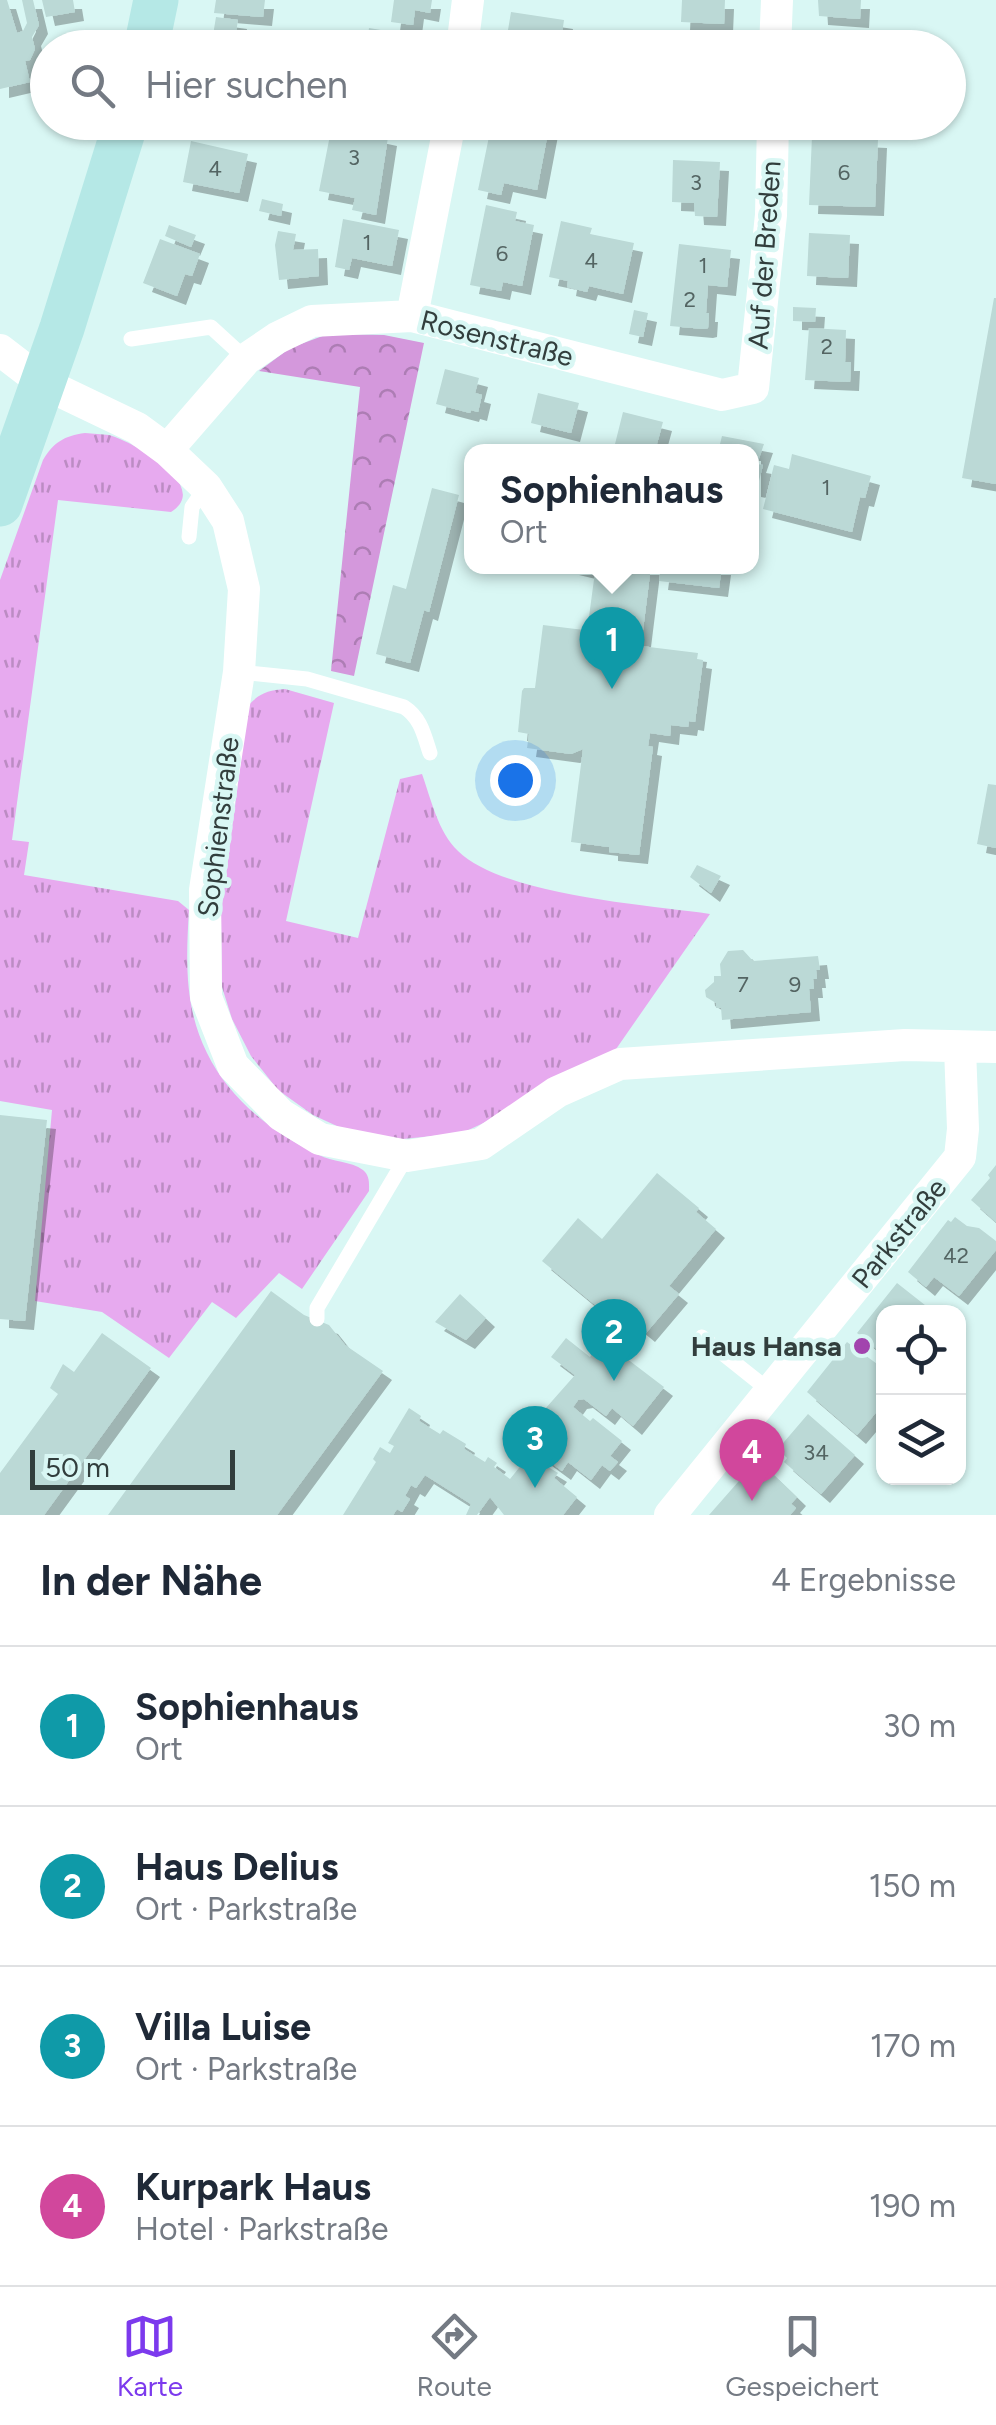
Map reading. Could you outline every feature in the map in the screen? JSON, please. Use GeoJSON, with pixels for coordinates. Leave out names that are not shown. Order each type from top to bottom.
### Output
{"type":"FeatureCollection","features":[{"type":"Feature","properties":{"kind":"main road"},"geometry":{"type":"LineString","coordinates":[[150,30],[156,0]]}},
{"type":"Feature","properties":{"kind":"main road"},"geometry":{"type":"LineString","coordinates":[[0,504],[43,384],[120,140]]}},
{"type":"Feature","properties":{"kind":"street"},"geometry":{"type":"LineString","coordinates":[[464,30],[468,0]]}},
{"type":"Feature","properties":{"kind":"street"},"geometry":{"type":"LineString","coordinates":[[775,30],[776,0]]}},
{"type":"Feature","properties":{"kind":"street"},"geometry":{"type":"LineString","coordinates":[[412,316],[446,140]]}},
{"type":"Feature","properties":{"kind":"street","name":"Auf der Breden"},"geometry":{"type":"LineString","coordinates":[[753,388],[770,215],[772,140]]}},
{"type":"Feature","properties":{"kind":"street","name":"Rosenstraße"},"geometry":{"type":"LineString","coordinates":[[167,450],[246,359],[277,338],[312,322],[412,316],[722,395],[753,388]]}},
{"type":"Feature","properties":{"kind":"street","name":"Sophienstraße"},"geometry":{"type":"LineString","coordinates":[[0,350],[43,384],[137,428],[167,450],[206,487],[228,521],[244,589],[239,672],[205,890],[206,997],[233,1066],[281,1114],[320,1139],[408,1156],[481,1144],[557,1092],[620,1064],[904,1045],[960,1048]]}},
{"type":"Feature","properties":{"kind":"street"},"geometry":{"type":"LineString","coordinates":[[960,1048],[996,1047]]}},
{"type":"Feature","properties":{"kind":"street","name":"Parkstraße"},"geometry":{"type":"LineString","coordinates":[[670,1515],[960,1157],[964,1130],[960,1048]]}},
{"type":"Feature","properties":{"kind":"lane"},"geometry":{"type":"LineString","coordinates":[[132,339],[211,327],[246,359]]}},
{"type":"Feature","properties":{"kind":"lane"},"geometry":{"type":"LineString","coordinates":[[190,537],[192,507],[206,487]]}},
{"type":"Feature","properties":{"kind":"lane"},"geometry":{"type":"LineString","coordinates":[[239,672],[307,679],[404,707],[420,723],[430,753]]}},
{"type":"Feature","properties":{"kind":"lane"},"geometry":{"type":"LineString","coordinates":[[316,1319],[317,1308],[408,1156]]}},
{"type":"Feature","properties":{"kind":"lane"},"geometry":{"type":"LineString","coordinates":[[702,1337],[771,1392]]}},
{"type":"Feature","properties":{"kind":"green space"},"geometry":{"type":"Polygon","coordinates":[[[328,334],[384,335],[424,343],[354,676],[331,671],[360,387],[259,371],[290,348],[328,334]]]}},
{"type":"Feature","properties":{"kind":"green space"},"geometry":{"type":"Polygon","coordinates":[[[85,433],[109,435],[150,455],[176,478],[182,490],[181,501],[171,512],[58,500],[12,840],[29,842],[24,875],[178,901],[189,910],[190,1001],[200,1036],[217,1070],[240,1100],[269,1125],[319,1155],[358,1167],[369,1182],[369,1191],[302,1289],[279,1273],[236,1318],[212,1302],[169,1358],[102,1312],[35,1301],[52,1110],[0,1101],[0,580],[43,460],[60,441],[85,433]]]}},
{"type":"Feature","properties":{"kind":"green space"},"geometry":{"type":"Polygon","coordinates":[[[285,689],[334,703],[286,921],[358,938],[400,779],[422,774],[445,834],[458,851],[479,866],[507,878],[577,896],[710,914],[614,1052],[462,1133],[393,1140],[352,1133],[313,1115],[278,1090],[251,1056],[232,1019],[222,987],[221,915],[248,706],[265,693],[285,689]]]}},
{"type":"Feature","properties":{"kind":"building"},"geometry":{"type":"Polygon","coordinates":[[[0,0],[7,0],[17,33],[27,23],[22,0],[33,0],[39,25],[30,30],[30,60],[25,61],[30,82],[0,89],[0,0]]]}},
{"type":"Feature","properties":{"kind":"building"},"geometry":{"type":"Polygon","coordinates":[[[42,0],[73,0],[75,12],[46,17],[42,0]]]}},
{"type":"Feature","properties":{"kind":"building"},"geometry":{"type":"Polygon","coordinates":[[[216,0],[265,0],[263,17],[214,13],[216,0]]]}},
{"type":"Feature","properties":{"kind":"building"},"geometry":{"type":"Polygon","coordinates":[[[394,0],[432,0],[430,13],[415,10],[413,25],[391,22],[394,0]]]}},
{"type":"Feature","properties":{"kind":"building"},"geometry":{"type":"Polygon","coordinates":[[[682,0],[725,0],[724,24],[681,22],[682,0]]]}},
{"type":"Feature","properties":{"kind":"building"},"geometry":{"type":"Polygon","coordinates":[[[818,0],[861,0],[860,19],[819,16],[818,0]]]}},
{"type":"Feature","properties":{"kind":"building"},"geometry":{"type":"Polygon","coordinates":[[[511,12],[564,20],[563,30],[508,30],[511,12]]]}},
{"type":"Feature","properties":{"kind":"building"},"geometry":{"type":"Polygon","coordinates":[[[216,17],[238,20],[236,30],[214,30],[216,17]]]}},
{"type":"Feature","properties":{"kind":"building"},"geometry":{"type":"Polygon","coordinates":[[[329,140],[388,140],[376,215],[352,210],[355,198],[319,191],[329,140]]]}},
{"type":"Feature","properties":{"kind":"building"},"geometry":{"type":"Polygon","coordinates":[[[488,140],[547,140],[537,190],[504,183],[501,195],[478,190],[488,140]]]}},
{"type":"Feature","properties":{"kind":"building"},"geometry":{"type":"Polygon","coordinates":[[[812,140],[878,140],[875,207],[809,205],[812,140]]]}},
{"type":"Feature","properties":{"kind":"building"},"geometry":{"type":"Polygon","coordinates":[[[191,141],[248,154],[239,193],[183,182],[191,141]]]}},
{"type":"Feature","properties":{"kind":"building"},"geometry":{"type":"Polygon","coordinates":[[[673,160],[720,162],[717,217],[695,216],[694,203],[672,202],[673,160]]]}},
{"type":"Feature","properties":{"kind":"building"},"geometry":{"type":"Polygon","coordinates":[[[262,199],[283,204],[281,216],[259,211],[262,199]]]}},
{"type":"Feature","properties":{"kind":"building"},"geometry":{"type":"Polygon","coordinates":[[[486,205],[517,212],[515,221],[534,225],[522,286],[503,282],[501,291],[470,285],[486,205]]]}},
{"type":"Feature","properties":{"kind":"building"},"geometry":{"type":"Polygon","coordinates":[[[343,219],[399,230],[392,266],[352,258],[349,270],[335,267],[343,219]]]}},
{"type":"Feature","properties":{"kind":"building"},"geometry":{"type":"Polygon","coordinates":[[[561,221],[592,228],[590,234],[634,243],[623,294],[589,286],[587,292],[567,287],[568,281],[549,277],[561,221]]]}},
{"type":"Feature","properties":{"kind":"building"},"geometry":{"type":"Polygon","coordinates":[[[169,225],[196,235],[191,247],[165,236],[169,225]]]}},
{"type":"Feature","properties":{"kind":"building"},"geometry":{"type":"Polygon","coordinates":[[[278,231],[296,234],[293,250],[318,249],[319,276],[279,280],[275,245],[278,231]]]}},
{"type":"Feature","properties":{"kind":"building"},"geometry":{"type":"Polygon","coordinates":[[[809,233],[850,235],[848,278],[807,276],[809,233]]]}},
{"type":"Feature","properties":{"kind":"building"},"geometry":{"type":"Polygon","coordinates":[[[160,239],[200,254],[192,276],[185,274],[177,296],[143,283],[160,239]]]}},
{"type":"Feature","properties":{"kind":"building"},"geometry":{"type":"Polygon","coordinates":[[[679,244],[731,250],[727,287],[708,285],[708,328],[670,326],[679,244]]]}},
{"type":"Feature","properties":{"kind":"building"},"geometry":{"type":"Polygon","coordinates":[[[996,298],[996,484],[962,478],[996,298]]]}},
{"type":"Feature","properties":{"kind":"building"},"geometry":{"type":"Polygon","coordinates":[[[793,307],[816,308],[815,322],[793,321],[793,307]]]}},
{"type":"Feature","properties":{"kind":"building"},"geometry":{"type":"Polygon","coordinates":[[[634,310],[648,313],[643,337],[629,334],[634,310]]]}},
{"type":"Feature","properties":{"kind":"building"},"geometry":{"type":"Polygon","coordinates":[[[809,328],[846,330],[845,362],[851,362],[850,382],[805,380],[809,328]]]}},
{"type":"Feature","properties":{"kind":"building"},"geometry":{"type":"Polygon","coordinates":[[[445,369],[479,378],[475,393],[482,395],[478,412],[436,404],[445,369]]]}},
{"type":"Feature","properties":{"kind":"building"},"geometry":{"type":"Polygon","coordinates":[[[538,393],[579,403],[571,433],[531,423],[538,393]]]}},
{"type":"Feature","properties":{"kind":"building"},"geometry":{"type":"Polygon","coordinates":[[[623,412],[663,422],[657,444],[615,444],[623,412]]]}},
{"type":"Feature","properties":{"kind":"building"},"geometry":{"type":"Polygon","coordinates":[[[722,436],[764,444],[759,458],[759,444],[720,444],[722,436]]]}},
{"type":"Feature","properties":{"kind":"building"},"geometry":{"type":"Polygon","coordinates":[[[792,454],[871,476],[865,498],[860,497],[852,532],[763,509],[774,465],[789,469],[792,454]]]}},
{"type":"Feature","properties":{"kind":"building"},"geometry":{"type":"Polygon","coordinates":[[[432,488],[459,495],[429,612],[424,610],[410,663],[376,654],[393,585],[406,589],[432,488]]]}},
{"type":"Feature","properties":{"kind":"building"},"geometry":{"type":"Polygon","coordinates":[[[595,574],[650,574],[641,646],[698,653],[697,659],[703,660],[695,722],[689,721],[688,727],[671,725],[670,736],[650,733],[648,746],[653,747],[639,855],[571,842],[583,749],[571,754],[527,748],[529,734],[518,732],[522,691],[535,688],[543,625],[584,630],[586,639],[595,574]]]}},
{"type":"Feature","properties":{"kind":"building"},"geometry":{"type":"Polygon","coordinates":[[[660,574],[721,574],[719,588],[659,581],[660,574]]]}},
{"type":"Feature","properties":{"kind":"building"},"geometry":{"type":"Polygon","coordinates":[[[988,784],[996,785],[996,848],[977,844],[988,784]]]}},
{"type":"Feature","properties":{"kind":"building"},"geometry":{"type":"Polygon","coordinates":[[[697,865],[721,876],[711,893],[690,877],[697,865]]]}},
{"type":"Feature","properties":{"kind":"building"},"geometry":{"type":"Polygon","coordinates":[[[743,950],[753,961],[818,956],[820,970],[816,970],[817,979],[813,979],[814,989],[809,989],[811,1012],[722,1020],[721,1008],[706,997],[705,990],[714,982],[714,976],[721,976],[720,964],[728,951],[743,950]]]}},
{"type":"Feature","properties":{"kind":"building"},"geometry":{"type":"Polygon","coordinates":[[[0,1115],[47,1120],[25,1321],[0,1319],[0,1115]]]}},
{"type":"Feature","properties":{"kind":"building"},"geometry":{"type":"Polygon","coordinates":[[[996,1165],[996,1222],[971,1200],[996,1165]]]}},
{"type":"Feature","properties":{"kind":"building"},"geometry":{"type":"Polygon","coordinates":[[[657,1173],[699,1208],[696,1212],[716,1229],[669,1286],[679,1294],[646,1333],[613,1306],[606,1314],[542,1261],[578,1218],[602,1239],[657,1173]]]}},
{"type":"Feature","properties":{"kind":"building"},"geometry":{"type":"Polygon","coordinates":[[[955,1217],[996,1241],[996,1250],[959,1296],[934,1277],[926,1287],[908,1272],[948,1220],[951,1222],[955,1217]]]}},
{"type":"Feature","properties":{"kind":"building"},"geometry":{"type":"Polygon","coordinates":[[[897,1283],[925,1305],[879,1305],[897,1283]]]}},
{"type":"Feature","properties":{"kind":"building"},"geometry":{"type":"Polygon","coordinates":[[[271,1291],[304,1315],[329,1325],[345,1345],[383,1371],[277,1515],[108,1515],[271,1291]]]}},
{"type":"Feature","properties":{"kind":"building"},"geometry":{"type":"Polygon","coordinates":[[[460,1294],[486,1318],[466,1340],[435,1322],[460,1294]]]}},
{"type":"Feature","properties":{"kind":"building"},"geometry":{"type":"Polygon","coordinates":[[[876,1309],[876,1348],[857,1333],[876,1309]]]}},
{"type":"Feature","properties":{"kind":"building"},"geometry":{"type":"Polygon","coordinates":[[[102,1333],[151,1368],[44,1515],[0,1515],[0,1473],[58,1394],[50,1388],[63,1364],[74,1372],[102,1333]]]}},
{"type":"Feature","properties":{"kind":"building"},"geometry":{"type":"Polygon","coordinates":[[[566,1338],[590,1357],[593,1353],[604,1362],[611,1353],[619,1359],[622,1355],[664,1387],[633,1426],[612,1408],[606,1416],[584,1399],[578,1400],[573,1407],[622,1441],[610,1456],[618,1462],[610,1471],[602,1465],[591,1480],[568,1462],[562,1471],[524,1443],[534,1429],[530,1426],[575,1375],[551,1357],[566,1338]]]}},
{"type":"Feature","properties":{"kind":"building"},"geometry":{"type":"Polygon","coordinates":[[[847,1342],[876,1363],[876,1412],[857,1435],[807,1392],[847,1342]]]}},
{"type":"Feature","properties":{"kind":"building"},"geometry":{"type":"Polygon","coordinates":[[[409,1408],[421,1416],[419,1421],[466,1444],[464,1449],[485,1462],[488,1457],[497,1463],[494,1467],[510,1479],[527,1458],[542,1469],[545,1465],[558,1473],[554,1478],[577,1497],[563,1515],[504,1515],[490,1497],[477,1515],[466,1515],[471,1504],[425,1475],[416,1488],[411,1485],[405,1496],[410,1499],[402,1512],[397,1509],[393,1515],[343,1515],[376,1462],[373,1459],[380,1447],[390,1453],[394,1446],[388,1443],[409,1408]]]}},
{"type":"Feature","properties":{"kind":"building"},"geometry":{"type":"Polygon","coordinates":[[[808,1414],[855,1455],[821,1494],[784,1462],[787,1458],[778,1449],[808,1414]]]}},
{"type":"Feature","properties":{"kind":"building"},"geometry":{"type":"Polygon","coordinates":[[[753,1465],[765,1475],[770,1471],[797,1497],[791,1504],[796,1508],[790,1515],[709,1515],[753,1465]]]}},
{"type":"Feature","properties":{"kind":"place","name":"Sophienhaus"},"geometry":{"type":"Point","coordinates":[612,689]}},
{"type":"Feature","properties":{"kind":"place","name":"Haus Hansa"},"geometry":{"type":"Point","coordinates":[862,1346]}},
{"type":"Feature","properties":{"kind":"place","name":"Haus Delius"},"geometry":{"type":"Point","coordinates":[614,1381]}},
{"type":"Feature","properties":{"kind":"place","name":"Villa Luise"},"geometry":{"type":"Point","coordinates":[535,1488]}},
{"type":"Feature","properties":{"kind":"place","name":"Kurpark Haus"},"geometry":{"type":"Point","coordinates":[752,1501]}}]}
